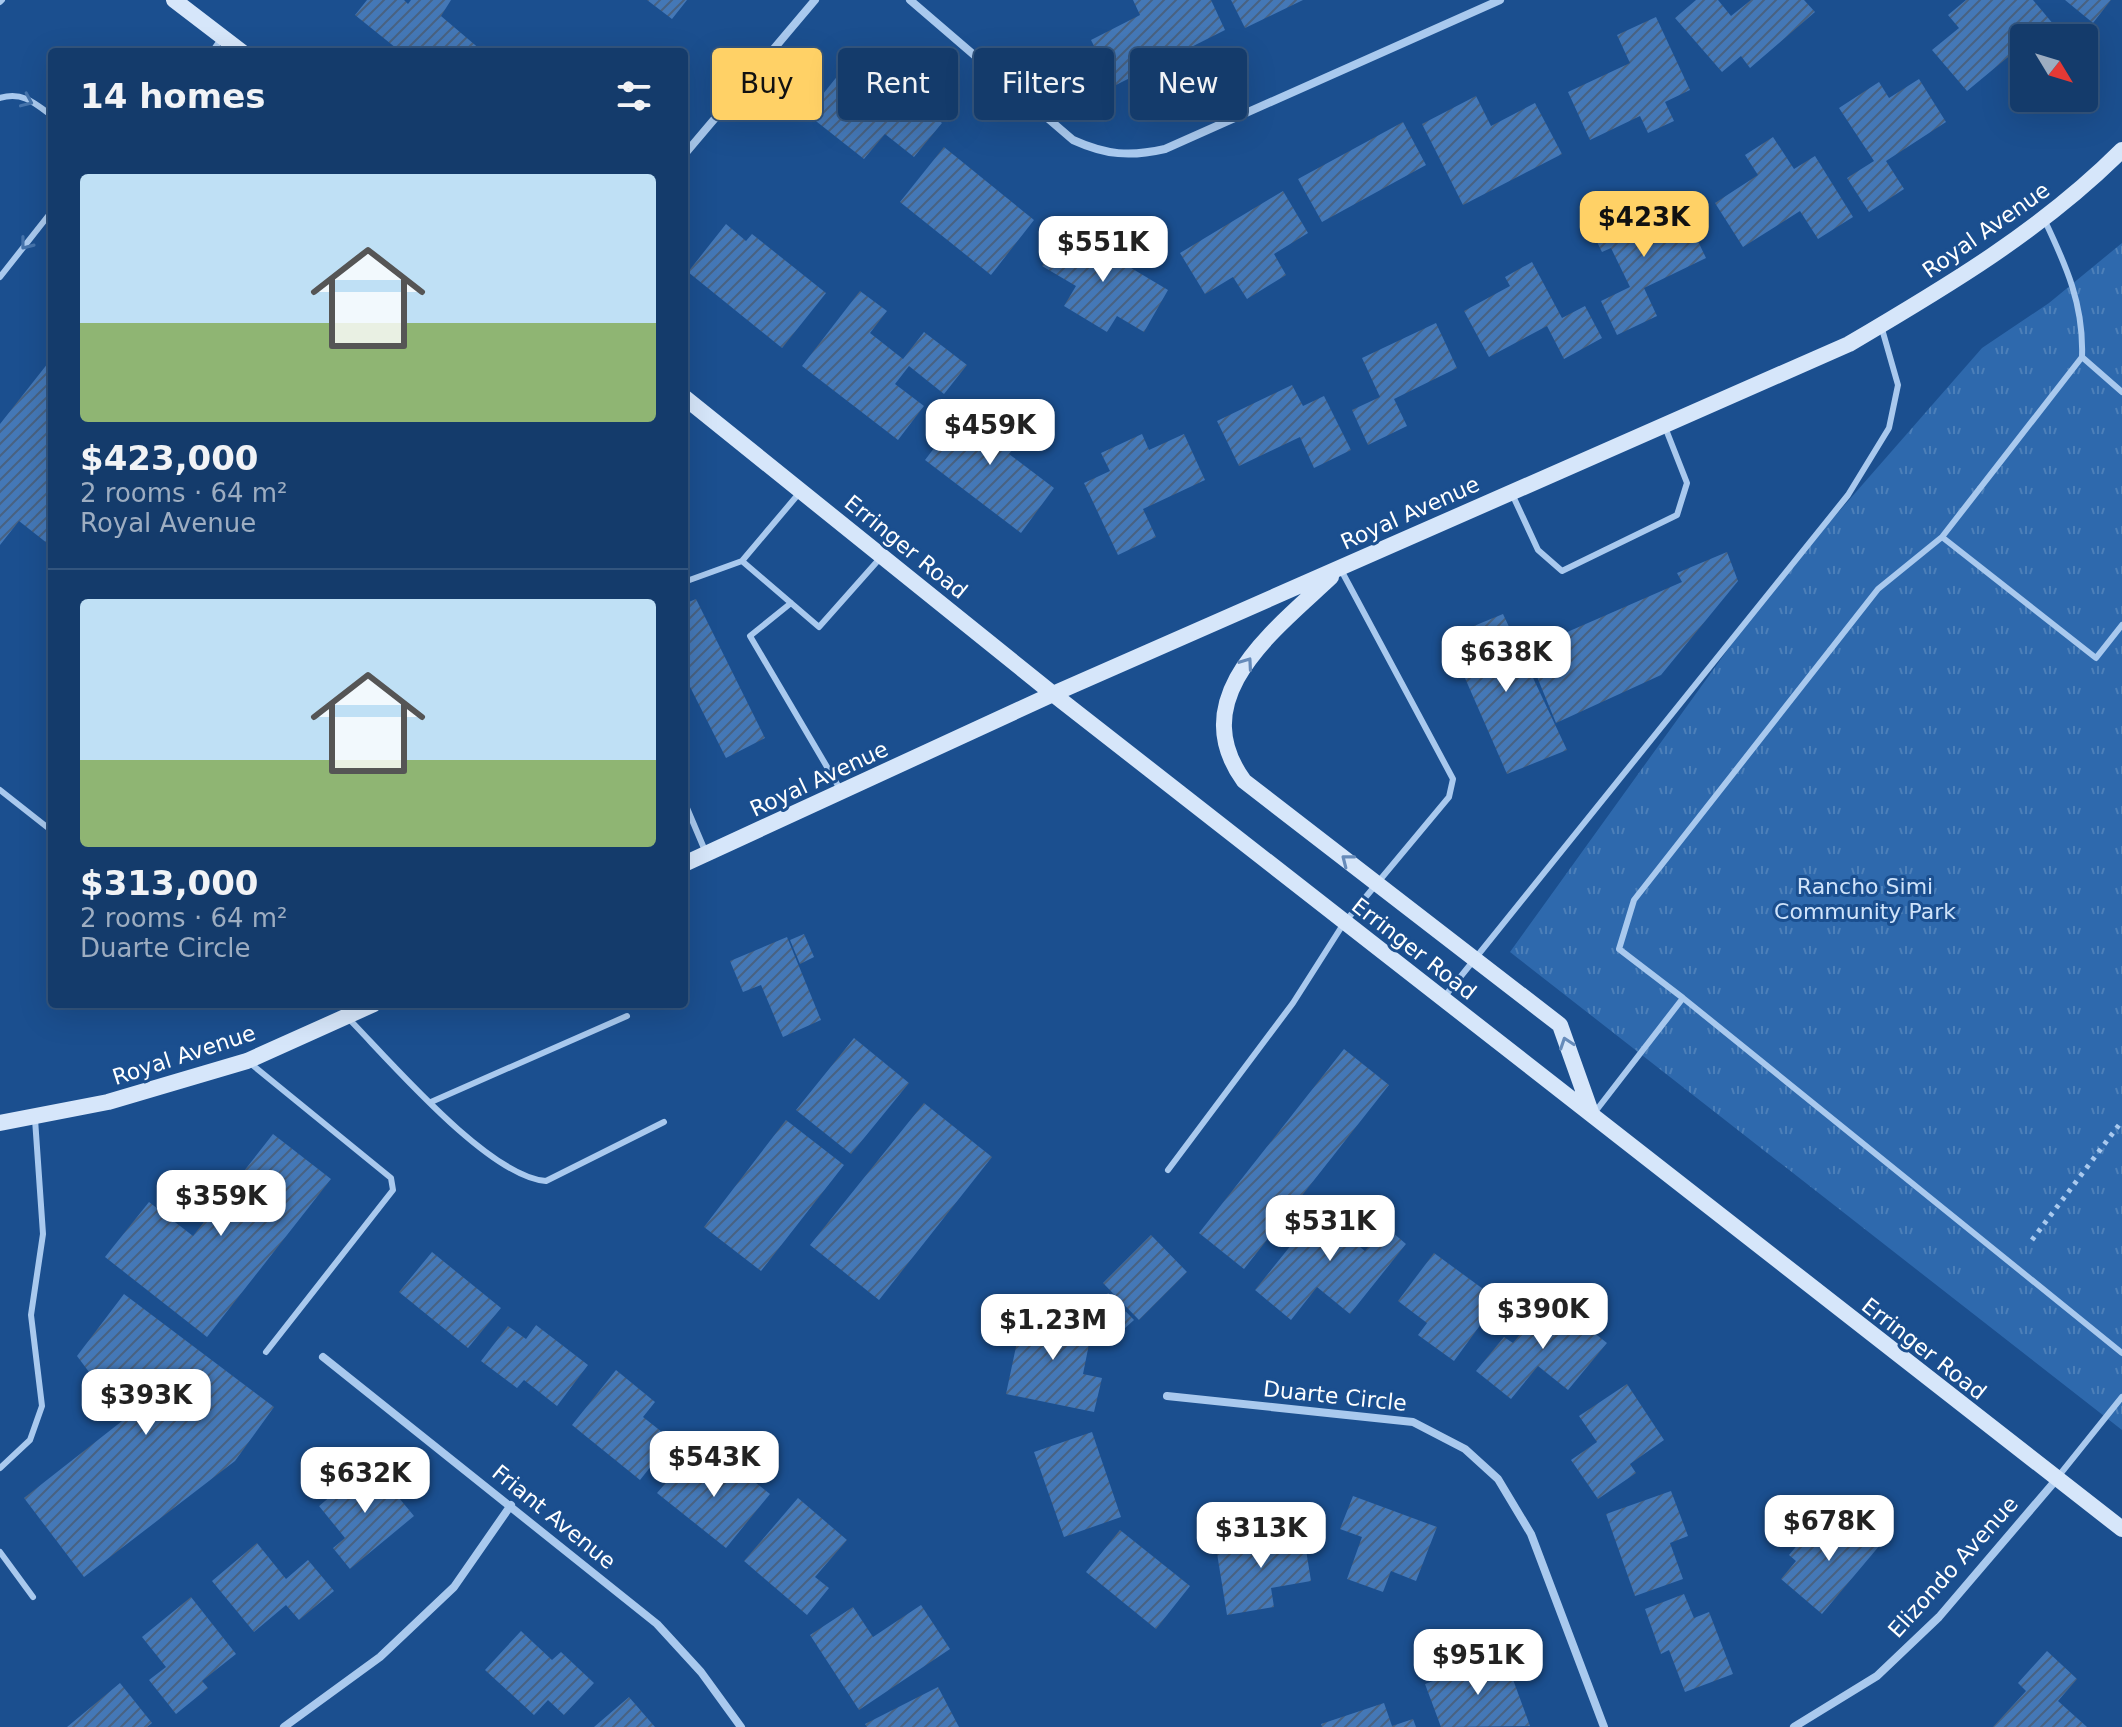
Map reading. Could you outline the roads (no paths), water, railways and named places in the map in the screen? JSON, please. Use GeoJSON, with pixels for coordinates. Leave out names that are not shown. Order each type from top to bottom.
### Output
{"type":"FeatureCollection","features":[{"type":"Feature","properties":{"kind":"main road"},"geometry":{"type":"LineString","coordinates":[[174,0],[237,48]]}},
{"type":"Feature","properties":{"kind":"main road","name":"Royal Avenue"},"geometry":{"type":"LineString","coordinates":[[688,862],[1053,694],[1849,344],[1945,288],[2044,219],[2122,150]]}},
{"type":"Feature","properties":{"kind":"main road","name":"Erringer Road"},"geometry":{"type":"LineString","coordinates":[[688,400],[1053,694],[2122,1529]]}},
{"type":"Feature","properties":{"kind":"main road"},"geometry":{"type":"LineString","coordinates":[[1340,568],[1259,646],[1230,688],[1222,730],[1230,762],[1244,781],[1560,1025],[1592,1116]]}},
{"type":"Feature","properties":{"kind":"main road","name":"Royal Avenue"},"geometry":{"type":"LineString","coordinates":[[0,1123],[108,1102],[247,1061],[365,1008]]}},
{"type":"Feature","properties":{"kind":"street"},"geometry":{"type":"LineString","coordinates":[[688,150],[815,0]]}},
{"type":"Feature","properties":{"kind":"street"},"geometry":{"type":"LineString","coordinates":[[910,0],[1073,140],[1102,153],[1134,156],[1165,149],[1500,0]]}},
{"type":"Feature","properties":{"kind":"street","name":"Friant Avenue"},"geometry":{"type":"LineString","coordinates":[[323,1357],[657,1624],[701,1672],[741,1727]]}},
{"type":"Feature","properties":{"kind":"street","name":"Duarte Circle"},"geometry":{"type":"LineString","coordinates":[[1167,1396],[1413,1422],[1465,1449],[1498,1479],[1531,1534],[1604,1727]]}},
{"type":"Feature","properties":{"kind":"street","name":"Elizondo Avenue"},"geometry":{"type":"LineString","coordinates":[[1794,1727],[1877,1676],[1918,1637],[2056,1480]]}},
{"type":"Feature","properties":{"kind":"street"},"geometry":{"type":"LineString","coordinates":[[284,1727],[380,1657],[454,1587],[511,1505]]}},
{"type":"Feature","properties":{"kind":"lane"},"geometry":{"type":"LineString","coordinates":[[215,48],[223,37]]}},
{"type":"Feature","properties":{"kind":"lane"},"geometry":{"type":"LineString","coordinates":[[0,98],[12,94],[31,100],[48,113]]}},
{"type":"Feature","properties":{"kind":"lane"},"geometry":{"type":"LineString","coordinates":[[0,277],[48,216]]}},
{"type":"Feature","properties":{"kind":"lane"},"geometry":{"type":"LineString","coordinates":[[2044,219],[2071,274],[2083,324],[2082,357],[1942,537],[1878,589],[1634,900],[1619,949],[2122,1353]]}},
{"type":"Feature","properties":{"kind":"lane"},"geometry":{"type":"LineString","coordinates":[[1442,999],[1848,495],[1889,428],[1898,385],[1881,325]]}},
{"type":"Feature","properties":{"kind":"lane"},"geometry":{"type":"LineString","coordinates":[[2082,357],[2122,392]]}},
{"type":"Feature","properties":{"kind":"lane"},"geometry":{"type":"LineString","coordinates":[[1511,492],[1538,550],[1562,571],[1677,515],[1687,483],[1665,425]]}},
{"type":"Feature","properties":{"kind":"lane"},"geometry":{"type":"LineString","coordinates":[[688,581],[742,561],[801,491]]}},
{"type":"Feature","properties":{"kind":"lane"},"geometry":{"type":"LineString","coordinates":[[1942,537],[2096,658],[2122,625]]}},
{"type":"Feature","properties":{"kind":"lane"},"geometry":{"type":"LineString","coordinates":[[742,561],[819,627],[882,556]]}},
{"type":"Feature","properties":{"kind":"lane"},"geometry":{"type":"LineString","coordinates":[[1168,1170],[1293,1003],[1344,923],[1449,797],[1453,779],[1340,568]]}},
{"type":"Feature","properties":{"kind":"lane"},"geometry":{"type":"LineString","coordinates":[[791,603],[750,636],[842,792]]}},
{"type":"Feature","properties":{"kind":"lane"},"geometry":{"type":"LineString","coordinates":[[0,790],[48,828]]}},
{"type":"Feature","properties":{"kind":"lane"},"geometry":{"type":"LineString","coordinates":[[688,810],[707,854]]}},
{"type":"Feature","properties":{"kind":"lane"},"geometry":{"type":"LineString","coordinates":[[1592,1116],[1683,998]]}},
{"type":"Feature","properties":{"kind":"lane"},"geometry":{"type":"LineString","coordinates":[[347,1016],[458,1130],[529,1180],[546,1181],[664,1122]]}},
{"type":"Feature","properties":{"kind":"lane"},"geometry":{"type":"LineString","coordinates":[[431,1102],[627,1016]]}},
{"type":"Feature","properties":{"kind":"lane"},"geometry":{"type":"LineString","coordinates":[[247,1061],[391,1178],[393,1190],[266,1352]]}},
{"type":"Feature","properties":{"kind":"lane"},"geometry":{"type":"LineString","coordinates":[[0,1468],[30,1440],[42,1406],[31,1315],[43,1234],[35,1116]]}},
{"type":"Feature","properties":{"kind":"lane"},"geometry":{"type":"LineString","coordinates":[[2056,1480],[2122,1397]]}},
{"type":"Feature","properties":{"kind":"lane"},"geometry":{"type":"LineString","coordinates":[[0,1552],[33,1597]]}},
{"type":"Feature","properties":{"kind":"park label","name":"Rancho Simi Community Park"},"geometry":{"type":"Point","coordinates":[1865,898]}}]}
